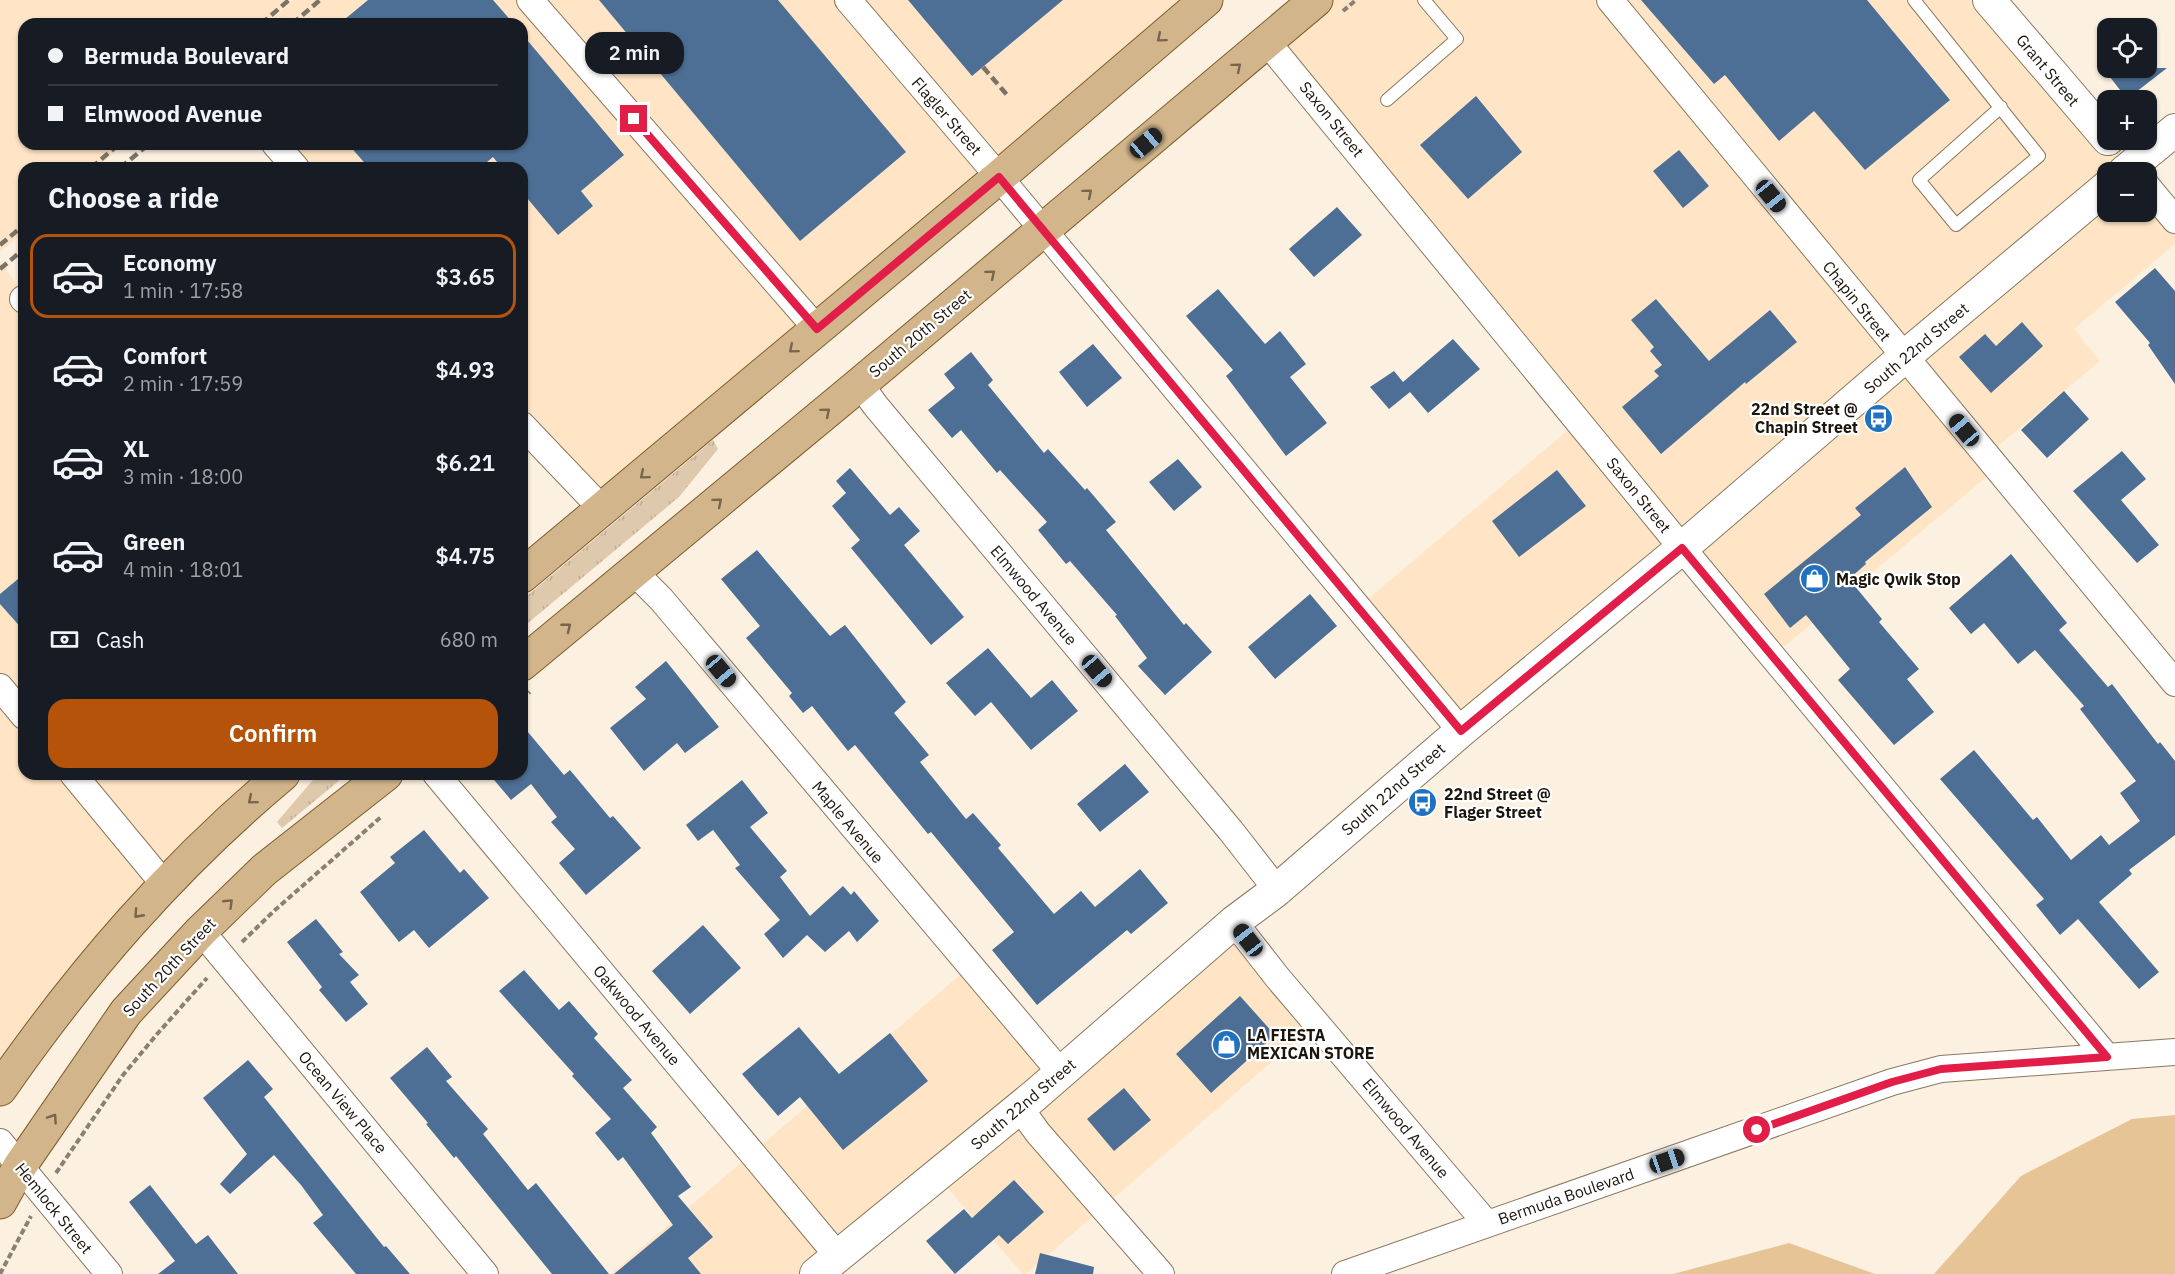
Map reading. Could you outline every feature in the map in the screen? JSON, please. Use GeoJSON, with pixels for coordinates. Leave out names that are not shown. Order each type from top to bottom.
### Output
{"type":"FeatureCollection","features":[{"type":"Feature","properties":{"kind":"main road"},"geometry":{"type":"LineString","coordinates":[[528,571],[999,177],[1206,0]]}},
{"type":"Feature","properties":{"kind":"main road","name":"South 20th Street"},"geometry":{"type":"LineString","coordinates":[[528,658],[860,384],[1316,0]]}},
{"type":"Feature","properties":{"kind":"main road"},"geometry":{"type":"LineString","coordinates":[[0,1089],[34,1039],[88,969],[164,884],[242,808],[276,780]]}},
{"type":"Feature","properties":{"kind":"main road","name":"South 20th Street"},"geometry":{"type":"LineString","coordinates":[[0,1202],[10,1154],[126,1012],[201,931],[264,870],[378,780]]}},
{"type":"Feature","properties":{"kind":"street"},"geometry":{"type":"LineString","coordinates":[[530,0],[817,329]]}},
{"type":"Feature","properties":{"kind":"street","name":"Flagler Street"},"geometry":{"type":"LineString","coordinates":[[848,0],[999,177],[1461,731]]}},
{"type":"Feature","properties":{"kind":"street","name":"Chapin Street"},"geometry":{"type":"LineString","coordinates":[[1610,0],[2175,684]]}},
{"type":"Feature","properties":{"kind":"street","name":"Grant Street"},"geometry":{"type":"LineString","coordinates":[[1989,0],[2097,126]]}},
{"type":"Feature","properties":{"kind":"street","name":"Saxon Street"},"geometry":{"type":"LineString","coordinates":[[1267,42],[1682,548],[2107,1057]]}},
{"type":"Feature","properties":{"kind":"street"},"geometry":{"type":"LineString","coordinates":[[2145,162],[2175,130]]}},
{"type":"Feature","properties":{"kind":"street"},"geometry":{"type":"LineString","coordinates":[[280,150],[291,162]]}},
{"type":"Feature","properties":{"kind":"street","name":"South 22nd Street"},"geometry":{"type":"LineString","coordinates":[[826,1265],[1020,1108],[1234,922],[1277,890],[1461,731],[1682,548],[2097,195]]}},
{"type":"Feature","properties":{"kind":"street","name":"Grant Street"},"geometry":{"type":"LineString","coordinates":[[2157,200],[2175,220]]}},
{"type":"Feature","properties":{"kind":"street","name":"Elmwood Avenue"},"geometry":{"type":"LineString","coordinates":[[860,384],[875,405],[1231,831],[1277,890]]}},
{"type":"Feature","properties":{"kind":"street"},"geometry":{"type":"LineString","coordinates":[[528,430],[603,510]]}},
{"type":"Feature","properties":{"kind":"street","name":"Maple Avenue"},"geometry":{"type":"LineString","coordinates":[[634,572],[669,608],[1061,1073]]}},
{"type":"Feature","properties":{"kind":"street"},"geometry":{"type":"LineString","coordinates":[[0,687],[18,709]]}},
{"type":"Feature","properties":{"kind":"street"},"geometry":{"type":"LineString","coordinates":[[78,780],[164,884]]}},
{"type":"Feature","properties":{"kind":"street","name":"Oakwood Avenue"},"geometry":{"type":"LineString","coordinates":[[441,780],[826,1265]]}},
{"type":"Feature","properties":{"kind":"street","name":"Elmwood Avenue"},"geometry":{"type":"LineString","coordinates":[[1234,922],[1487,1224]]}},
{"type":"Feature","properties":{"kind":"street","name":"Ocean View Place"},"geometry":{"type":"LineString","coordinates":[[201,931],[485,1274]]}},
{"type":"Feature","properties":{"kind":"street","name":"Bermuda Boulevard"},"geometry":{"type":"LineString","coordinates":[[1345,1274],[1892,1082],[1941,1069],[2175,1052]]}},
{"type":"Feature","properties":{"kind":"street"},"geometry":{"type":"LineString","coordinates":[[1020,1108],[1038,1133],[1161,1274]]}},
{"type":"Feature","properties":{"kind":"street","name":"Hemlock Street"},"geometry":{"type":"LineString","coordinates":[[10,1154],[108,1274]]}},
{"type":"Feature","properties":{"kind":"lane"},"geometry":{"type":"LineString","coordinates":[[1387,99],[1457,39],[1424,0]]}},
{"type":"Feature","properties":{"kind":"lane"},"geometry":{"type":"LineString","coordinates":[[1914,0],[2001,107],[2039,156],[1956,225],[1919,180],[2001,107]]}},
{"type":"Feature","properties":{"kind":"path"},"geometry":{"type":"LineString","coordinates":[[0,1274],[42,1195],[123,1075],[158,1033],[225,959],[275,910],[387,813]]}},
{"type":"Feature","properties":{"kind":"shaded area"},"geometry":{"type":"Polygon","coordinates":[[[0,0],[291,0],[271,18],[18,18],[18,150],[118,150],[103,162],[18,162],[18,237],[0,252],[0,0]]]}},
{"type":"Feature","properties":{"kind":"shaded area"},"geometry":{"type":"Polygon","coordinates":[[[293,0],[1203,0],[600,510],[528,433],[528,162],[293,162],[283,150],[528,150],[528,18],[274,18],[293,0]]]}},
{"type":"Feature","properties":{"kind":"shaded area"},"geometry":{"type":"Polygon","coordinates":[[[1316,0],[1991,0],[2097,125],[2097,150],[2118,150],[2128,162],[2097,162],[2097,194],[1905,355],[1997,468],[1774,655],[1685,548],[1456,736],[1355,610],[1581,419],[1270,40],[1316,0]]]}},
{"type":"Feature","properties":{"kind":"shaded area"},"geometry":{"type":"Polygon","coordinates":[[[2097,197],[2097,222],[2157,222],[2157,198],[2175,220],[2175,244],[2074,329],[2100,361],[1991,452],[1910,355],[2097,197]]]}},
{"type":"Feature","properties":{"kind":"shaded area"},"geometry":{"type":"Polygon","coordinates":[[[0,262],[18,286],[18,780],[290,780],[177,874],[0,1081],[0,262]]]}},
{"type":"Feature","properties":{"kind":"shaded area"},"geometry":{"type":"Polygon","coordinates":[[[1232,920],[1320,1020],[1026,1274],[1023,1274],[934,1173],[814,1274],[611,1274],[968,968],[1057,1069],[1232,920]]]}},
{"type":"Feature","properties":{"kind":"shaded area"},"geometry":{"type":"Polygon","coordinates":[[[2175,1115],[2175,1274],[1934,1274],[2021,1176],[2132,1119],[2175,1115]]]}},
{"type":"Feature","properties":{"kind":"shaded area"},"geometry":{"type":"Polygon","coordinates":[[[1789,1243],[1875,1274],[1673,1274],[1789,1243]]]}},
{"type":"Feature","properties":{"kind":"green space"},"geometry":{"type":"Polygon","coordinates":[[[713,440],[718,449],[679,497],[528,623],[528,595],[713,440]]]}},
{"type":"Feature","properties":{"kind":"green space"},"geometry":{"type":"Polygon","coordinates":[[[313,780],[340,780],[282,828],[277,822],[313,780]]]}},
{"type":"Feature","properties":{"kind":"building"},"geometry":{"type":"Polygon","coordinates":[[[368,0],[493,0],[509,18],[346,18],[368,0]]]}},
{"type":"Feature","properties":{"kind":"building"},"geometry":{"type":"Polygon","coordinates":[[[599,0],[778,0],[906,152],[800,241],[599,0]]]}},
{"type":"Feature","properties":{"kind":"building"},"geometry":{"type":"Polygon","coordinates":[[[908,0],[1063,0],[972,76],[908,0]]]}},
{"type":"Feature","properties":{"kind":"building"},"geometry":{"type":"Polygon","coordinates":[[[1641,0],[1867,0],[1950,100],[1865,170],[1814,111],[1779,141],[1725,75],[1714,84],[1641,0]]]}},
{"type":"Feature","properties":{"kind":"building"},"geometry":{"type":"Polygon","coordinates":[[[528,41],[624,155],[581,191],[593,206],[558,235],[528,199],[528,162],[497,162],[493,157],[487,162],[364,162],[353,150],[528,150],[528,41]]]}},
{"type":"Feature","properties":{"kind":"building"},"geometry":{"type":"Polygon","coordinates":[[[2157,68],[2167,68],[2157,76],[2157,68]]]}},
{"type":"Feature","properties":{"kind":"building"},"geometry":{"type":"Polygon","coordinates":[[[2111,78],[2154,78],[2139,90],[2120,90],[2111,78]]]}},
{"type":"Feature","properties":{"kind":"building"},"geometry":{"type":"Polygon","coordinates":[[[1476,96],[1522,152],[1468,199],[1420,145],[1476,96]]]}},
{"type":"Feature","properties":{"kind":"building"},"geometry":{"type":"Polygon","coordinates":[[[1679,150],[1709,186],[1683,208],[1653,171],[1679,150]]]}},
{"type":"Feature","properties":{"kind":"building"},"geometry":{"type":"Polygon","coordinates":[[[1337,207],[1362,235],[1314,277],[1289,249],[1337,207]]]}},
{"type":"Feature","properties":{"kind":"building"},"geometry":{"type":"Polygon","coordinates":[[[2155,268],[2175,291],[2175,384],[2148,345],[2150,343],[2115,302],[2155,268]]]}},
{"type":"Feature","properties":{"kind":"building"},"geometry":{"type":"Polygon","coordinates":[[[1218,289],[1265,344],[1280,331],[1306,364],[1290,377],[1327,423],[1286,456],[1226,376],[1233,370],[1186,316],[1218,289]]]}},
{"type":"Feature","properties":{"kind":"building"},"geometry":{"type":"Polygon","coordinates":[[[1656,299],[1709,361],[1770,310],[1797,342],[1746,384],[1745,382],[1661,454],[1622,407],[1659,376],[1654,371],[1662,365],[1650,351],[1654,347],[1631,320],[1656,299]]]}},
{"type":"Feature","properties":{"kind":"building"},"geometry":{"type":"Polygon","coordinates":[[[2022,322],[2043,346],[1991,393],[1959,357],[1985,334],[1996,346],[2022,322]]]}},
{"type":"Feature","properties":{"kind":"building"},"geometry":{"type":"Polygon","coordinates":[[[1453,339],[1480,369],[1428,413],[1410,392],[1389,409],[1370,387],[1394,371],[1403,382],[1453,339]]]}},
{"type":"Feature","properties":{"kind":"building"},"geometry":{"type":"Polygon","coordinates":[[[1093,344],[1122,378],[1087,407],[1059,372],[1093,344]]]}},
{"type":"Feature","properties":{"kind":"building"},"geometry":{"type":"Polygon","coordinates":[[[971,352],[993,380],[988,385],[1044,453],[1048,449],[1085,490],[1087,488],[1116,522],[1106,530],[1184,625],[1186,623],[1212,652],[1165,695],[1138,666],[1147,658],[1115,616],[1117,615],[1070,561],[1066,564],[1038,530],[1047,522],[1000,470],[997,473],[961,430],[952,438],[928,410],[955,388],[944,374],[971,352]]]}},
{"type":"Feature","properties":{"kind":"building"},"geometry":{"type":"Polygon","coordinates":[[[2064,391],[2089,419],[2047,458],[2021,430],[2064,391]]]}},
{"type":"Feature","properties":{"kind":"building"},"geometry":{"type":"Polygon","coordinates":[[[2122,451],[2146,479],[2121,500],[2159,545],[2137,563],[2073,491],[2122,451]]]}},
{"type":"Feature","properties":{"kind":"building"},"geometry":{"type":"Polygon","coordinates":[[[1178,459],[1202,487],[1174,511],[1149,482],[1178,459]]]}},
{"type":"Feature","properties":{"kind":"building"},"geometry":{"type":"Polygon","coordinates":[[[1905,467],[1932,507],[1865,562],[1866,564],[1849,579],[1882,619],[1879,622],[1919,669],[1907,679],[1934,712],[1894,745],[1838,680],[1850,669],[1806,615],[1790,628],[1764,594],[1861,515],[1855,508],[1905,467]]]}},
{"type":"Feature","properties":{"kind":"building"},"geometry":{"type":"Polygon","coordinates":[[[850,468],[890,515],[899,507],[920,531],[904,545],[964,617],[931,645],[851,548],[860,540],[832,506],[846,493],[836,481],[850,468]]]}},
{"type":"Feature","properties":{"kind":"building"},"geometry":{"type":"Polygon","coordinates":[[[1557,470],[1586,506],[1519,557],[1492,521],[1557,470]]]}},
{"type":"Feature","properties":{"kind":"building"},"geometry":{"type":"Polygon","coordinates":[[[757,550],[830,636],[845,625],[906,702],[894,713],[929,755],[920,762],[966,819],[973,813],[1001,845],[998,848],[1054,914],[1081,891],[1095,907],[1140,869],[1168,903],[1131,934],[1127,930],[1037,1005],[992,950],[1014,932],[931,832],[928,834],[855,745],[848,751],[812,706],[803,713],[789,696],[792,693],[746,638],[760,626],[721,579],[757,550]]]}},
{"type":"Feature","properties":{"kind":"building"},"geometry":{"type":"Polygon","coordinates":[[[2011,554],[2067,623],[2059,630],[2108,687],[2112,684],[2158,744],[2160,742],[2175,761],[2175,835],[2129,870],[2132,874],[2099,902],[2159,972],[2139,989],[2078,919],[2060,935],[2036,905],[2044,899],[1940,779],[1974,750],[2033,820],[2037,817],[2071,860],[2101,835],[2109,845],[2140,821],[2120,793],[2136,781],[2080,709],[2084,706],[2035,650],[2018,664],[1984,623],[1971,634],[1949,608],[2011,554]]]}},
{"type":"Feature","properties":{"kind":"building"},"geometry":{"type":"Polygon","coordinates":[[[18,579],[18,624],[0,604],[0,594],[18,579]]]}},
{"type":"Feature","properties":{"kind":"building"},"geometry":{"type":"Polygon","coordinates":[[[1310,594],[1337,626],[1275,679],[1248,647],[1310,594]]]}},
{"type":"Feature","properties":{"kind":"building"},"geometry":{"type":"Polygon","coordinates":[[[988,648],[1031,698],[1052,680],[1078,711],[1031,750],[991,702],[975,716],[946,683],[988,648]]]}},
{"type":"Feature","properties":{"kind":"building"},"geometry":{"type":"Polygon","coordinates":[[[666,661],[719,727],[685,753],[677,743],[644,771],[610,728],[646,699],[635,687],[666,661]]]}},
{"type":"Feature","properties":{"kind":"building"},"geometry":{"type":"Polygon","coordinates":[[[528,732],[564,775],[570,770],[610,818],[613,816],[641,848],[586,895],[559,863],[575,849],[551,822],[557,817],[531,784],[511,800],[494,780],[528,780],[528,732]]]}},
{"type":"Feature","properties":{"kind":"building"},"geometry":{"type":"Polygon","coordinates":[[[1125,764],[1149,792],[1100,832],[1077,804],[1125,764]]]}},
{"type":"Feature","properties":{"kind":"building"},"geometry":{"type":"Polygon","coordinates":[[[742,780],[768,813],[750,827],[787,871],[780,877],[810,916],[843,886],[851,895],[854,891],[879,921],[857,942],[849,931],[825,952],[807,935],[783,958],[764,934],[780,920],[735,868],[740,865],[713,830],[698,841],[686,825],[742,780]]]}},
{"type":"Feature","properties":{"kind":"building"},"geometry":{"type":"Polygon","coordinates":[[[424,830],[460,873],[464,869],[489,898],[429,948],[414,930],[399,942],[360,892],[395,863],[390,857],[424,830]]]}},
{"type":"Feature","properties":{"kind":"building"},"geometry":{"type":"Polygon","coordinates":[[[316,919],[343,952],[339,954],[359,975],[350,982],[368,1004],[346,1022],[319,990],[322,987],[287,942],[316,919]]]}},
{"type":"Feature","properties":{"kind":"building"},"geometry":{"type":"Polygon","coordinates":[[[703,925],[741,968],[690,1014],[652,971],[703,925]]]}},
{"type":"Feature","properties":{"kind":"building"},"geometry":{"type":"Polygon","coordinates":[[[524,970],[559,1010],[569,1001],[598,1034],[594,1038],[632,1080],[623,1088],[657,1127],[651,1133],[691,1187],[678,1196],[713,1237],[688,1258],[701,1274],[614,1274],[673,1225],[623,1157],[618,1161],[595,1133],[611,1119],[499,991],[524,970]]]}},
{"type":"Feature","properties":{"kind":"building","name":"LA FIESTA MEXICAN STORE"},"geometry":{"type":"Polygon","coordinates":[[[1240,996],[1275,1035],[1211,1093],[1176,1054],[1240,996]]]}},
{"type":"Feature","properties":{"kind":"building"},"geometry":{"type":"Polygon","coordinates":[[[799,1027],[839,1074],[890,1033],[928,1081],[843,1150],[800,1097],[778,1116],[742,1074],[799,1027]]]}},
{"type":"Feature","properties":{"kind":"building"},"geometry":{"type":"Polygon","coordinates":[[[427,1047],[452,1077],[446,1081],[488,1129],[483,1134],[528,1190],[536,1183],[609,1274],[552,1274],[456,1156],[454,1158],[426,1124],[428,1123],[390,1078],[427,1047]]]}},
{"type":"Feature","properties":{"kind":"building"},"geometry":{"type":"Polygon","coordinates":[[[248,1060],[273,1089],[264,1097],[384,1247],[386,1246],[410,1274],[356,1274],[313,1223],[323,1215],[301,1185],[274,1155],[230,1194],[220,1184],[247,1154],[203,1098],[248,1060]]]}},
{"type":"Feature","properties":{"kind":"building"},"geometry":{"type":"Polygon","coordinates":[[[1124,1088],[1151,1120],[1114,1151],[1087,1119],[1124,1088]]]}},
{"type":"Feature","properties":{"kind":"building"},"geometry":{"type":"Polygon","coordinates":[[[1014,1180],[1044,1212],[1008,1244],[999,1235],[955,1274],[926,1241],[964,1209],[972,1218],[1014,1180]]]}},
{"type":"Feature","properties":{"kind":"building"},"geometry":{"type":"Polygon","coordinates":[[[150,1185],[196,1244],[208,1235],[238,1274],[158,1274],[175,1261],[129,1202],[150,1185]]]}},
{"type":"Feature","properties":{"kind":"building"},"geometry":{"type":"Polygon","coordinates":[[[1040,1253],[1094,1267],[1093,1274],[1035,1274],[1040,1253]]]}},
{"type":"Feature","properties":{"kind":"railway"},"geometry":{"type":"LineString","coordinates":[[268,18],[289,0]]}},
{"type":"Feature","properties":{"kind":"railway"},"geometry":{"type":"LineString","coordinates":[[299,18],[320,0]]}},
{"type":"Feature","properties":{"kind":"railway"},"geometry":{"type":"LineString","coordinates":[[983,67],[1007,95]]}},
{"type":"Feature","properties":{"kind":"railway"},"geometry":{"type":"LineString","coordinates":[[98,162],[112,150]]}},
{"type":"Feature","properties":{"kind":"railway"},"geometry":{"type":"LineString","coordinates":[[127,162],[142,150]]}},
{"type":"Feature","properties":{"kind":"railway"},"geometry":{"type":"LineString","coordinates":[[0,245],[18,230]]}},
{"type":"Feature","properties":{"kind":"railway"},"geometry":{"type":"LineString","coordinates":[[0,269],[18,254]]}},
{"type":"Feature","properties":{"kind":"place","name":"22nd Street @ Chapin Street"},"geometry":{"type":"Point","coordinates":[1879,418]}},
{"type":"Feature","properties":{"kind":"place","name":"Magic Qwik Stop"},"geometry":{"type":"Point","coordinates":[1815,579]}},
{"type":"Feature","properties":{"kind":"place","name":"22nd Street @ Flager Street"},"geometry":{"type":"Point","coordinates":[1423,803]}},
{"type":"Feature","properties":{"kind":"place","name":"LA FIESTA MEXICAN STORE"},"geometry":{"type":"Point","coordinates":[1226,1044]}},
{"type":"Feature","properties":{"kind":"route"},"geometry":{"type":"LineString","coordinates":[[634,119],[817,329],[999,177],[1461,731],[1682,548],[2107,1057],[1941,1069],[1892,1082],[1757,1130]]}}]}
